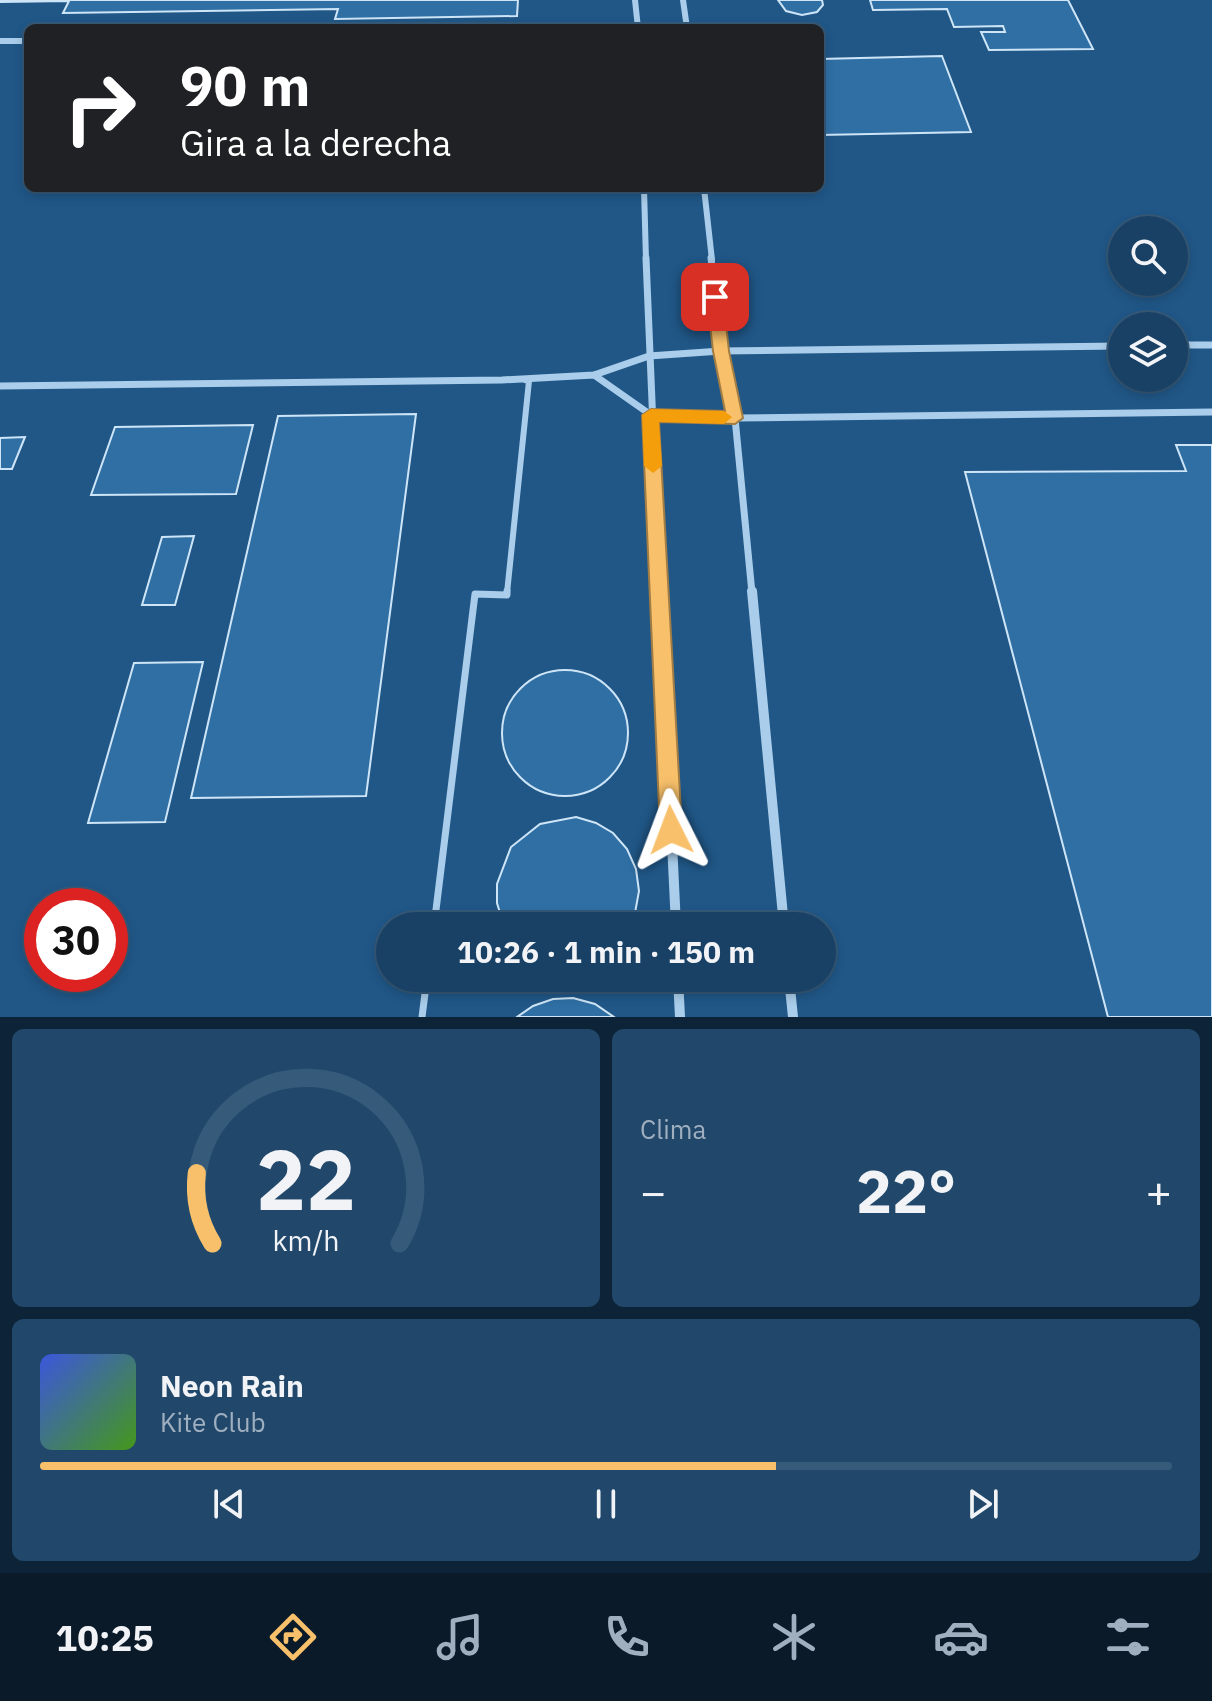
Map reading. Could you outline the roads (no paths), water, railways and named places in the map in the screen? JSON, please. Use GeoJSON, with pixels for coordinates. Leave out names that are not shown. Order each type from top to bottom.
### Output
{"type":"FeatureCollection","features":[{"type":"Feature","properties":{"kind":"street"},"geometry":{"type":"LineString","coordinates":[[635,0],[638,24]]}},
{"type":"Feature","properties":{"kind":"street"},"geometry":{"type":"LineString","coordinates":[[683,0],[686,24]]}},
{"type":"Feature","properties":{"kind":"street"},"geometry":{"type":"LineString","coordinates":[[0,41],[24,41]]}},
{"type":"Feature","properties":{"kind":"street"},"geometry":{"type":"LineString","coordinates":[[644,192],[651,415],[675,912]]}},
{"type":"Feature","properties":{"kind":"street"},"geometry":{"type":"LineString","coordinates":[[704,192],[721,351],[735,418],[783,912]]}},
{"type":"Feature","properties":{"kind":"street"},"geometry":{"type":"LineString","coordinates":[[1188,345],[1212,345]]}},
{"type":"Feature","properties":{"kind":"street"},"geometry":{"type":"LineString","coordinates":[[0,386],[502,380],[594,375],[649,356],[721,351],[1108,346]]}},
{"type":"Feature","properties":{"kind":"street"},"geometry":{"type":"LineString","coordinates":[[594,375],[651,415],[735,418],[1212,412]]}},
{"type":"Feature","properties":{"kind":"street"},"geometry":{"type":"LineString","coordinates":[[679,992],[680,1017]]}},
{"type":"Feature","properties":{"kind":"street"},"geometry":{"type":"LineString","coordinates":[[790,992],[793,1017]]}},
{"type":"Feature","properties":{"kind":"lane"},"geometry":{"type":"LineString","coordinates":[[436,912],[475,594],[507,595],[529,381],[502,380]]}},
{"type":"Feature","properties":{"kind":"lane"},"geometry":{"type":"LineString","coordinates":[[422,1017],[425,992]]}}]}
